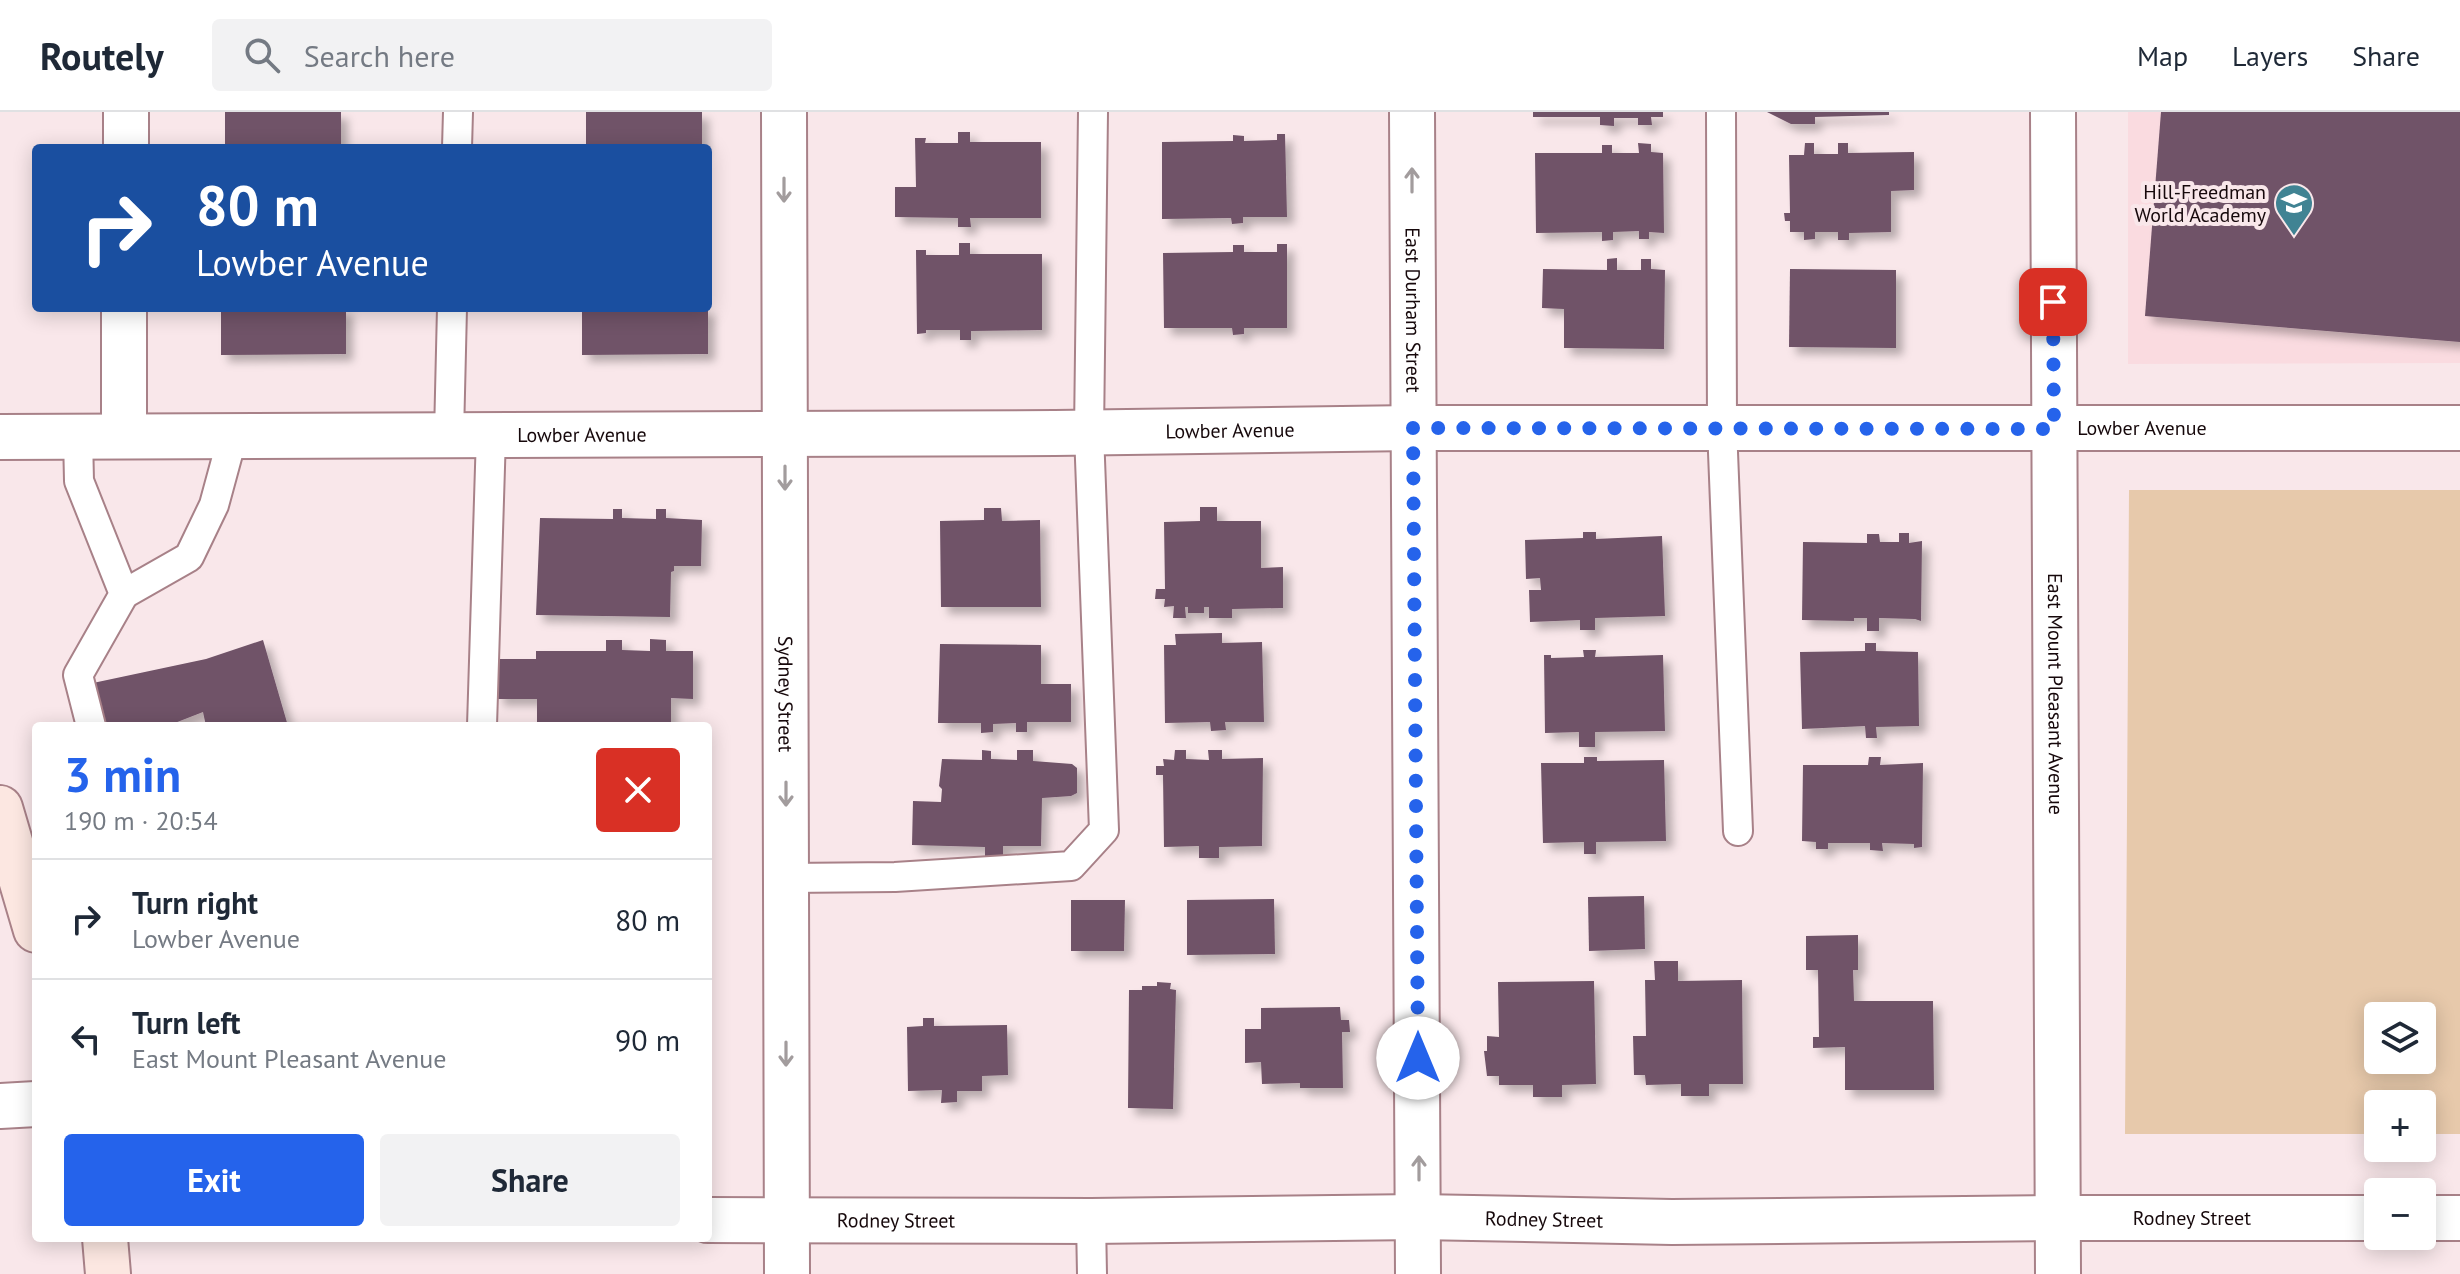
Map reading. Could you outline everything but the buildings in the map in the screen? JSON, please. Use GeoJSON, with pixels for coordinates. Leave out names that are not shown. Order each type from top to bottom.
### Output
{"type":"FeatureCollection","features":[{"type":"Feature","properties":{"kind":"main road"},"geometry":{"type":"LineString","coordinates":[[0,808],[26,866],[32,904]]}},
{"type":"Feature","properties":{"kind":"main road"},"geometry":{"type":"LineString","coordinates":[[105,1242],[108,1274]]}},
{"type":"Feature","properties":{"kind":"street"},"geometry":{"type":"LineString","coordinates":[[126,112],[126,144]]}},
{"type":"Feature","properties":{"kind":"street","name":"Sydney Street"},"geometry":{"type":"LineString","coordinates":[[784,112],[787,1274]]}},
{"type":"Feature","properties":{"kind":"street","name":"East Durham Street"},"geometry":{"type":"LineString","coordinates":[[1412,112],[1418,1274]]}},
{"type":"Feature","properties":{"kind":"street","name":"East Mount Pleasant Avenue"},"geometry":{"type":"LineString","coordinates":[[2053,112],[2058,1274]]}},
{"type":"Feature","properties":{"kind":"street"},"geometry":{"type":"LineString","coordinates":[[124,312],[124,435]]}},
{"type":"Feature","properties":{"kind":"street","name":"Lowber Avenue"},"geometry":{"type":"LineString","coordinates":[[0,437],[1089,433],[1413,428],[2460,428]]}},
{"type":"Feature","properties":{"kind":"street"},"geometry":{"type":"LineString","coordinates":[[0,1106],[32,1104]]}},
{"type":"Feature","properties":{"kind":"street","name":"Rodney Street"},"geometry":{"type":"LineString","coordinates":[[712,1220],[1091,1221],[1419,1217],[1672,1222],[2364,1218]]}},
{"type":"Feature","properties":{"kind":"street"},"geometry":{"type":"LineString","coordinates":[[2436,1218],[2460,1218]]}},
{"type":"Feature","properties":{"kind":"lane"},"geometry":{"type":"LineString","coordinates":[[457,144],[458,112]]}},
{"type":"Feature","properties":{"kind":"lane"},"geometry":{"type":"LineString","coordinates":[[787,878],[895,877],[1071,866],[1104,830],[1089,433],[1093,112]]}},
{"type":"Feature","properties":{"kind":"lane"},"geometry":{"type":"LineString","coordinates":[[1721,112],[1722,427],[1738,831]]}},
{"type":"Feature","properties":{"kind":"lane"},"geometry":{"type":"LineString","coordinates":[[449,435],[452,312]]}},
{"type":"Feature","properties":{"kind":"lane"},"geometry":{"type":"LineString","coordinates":[[90,722],[78,675],[124,594],[189,557],[214,505],[233,435]]}},
{"type":"Feature","properties":{"kind":"lane"},"geometry":{"type":"LineString","coordinates":[[482,722],[491,435]]}},
{"type":"Feature","properties":{"kind":"lane"},"geometry":{"type":"LineString","coordinates":[[78,436],[79,481],[124,594]]}},
{"type":"Feature","properties":{"kind":"lane"},"geometry":{"type":"LineString","coordinates":[[1091,1221],[1092,1274]]}},
{"type":"Feature","properties":{"kind":"shaded area","name":"Hill-Freedman World Academy"},"geometry":{"type":"Polygon","coordinates":[[[2128,112],[2460,112],[2460,363],[2128,364],[2128,112]]]}},
{"type":"Feature","properties":{"kind":"shaded area"},"geometry":{"type":"Polygon","coordinates":[[[2129,490],[2460,490],[2460,1134],[2436,1134],[2436,1090],[2364,1090],[2364,1134],[2125,1134],[2129,490]]]}},
{"type":"Feature","properties":{"kind":"place","name":"Hill-Freedman World Academy"},"geometry":{"type":"Point","coordinates":[2294,237]}},
{"type":"Feature","properties":{"kind":"route"},"geometry":{"type":"LineString","coordinates":[[1418,1058],[1413,428],[2054,429],[2053,302]]}}]}
